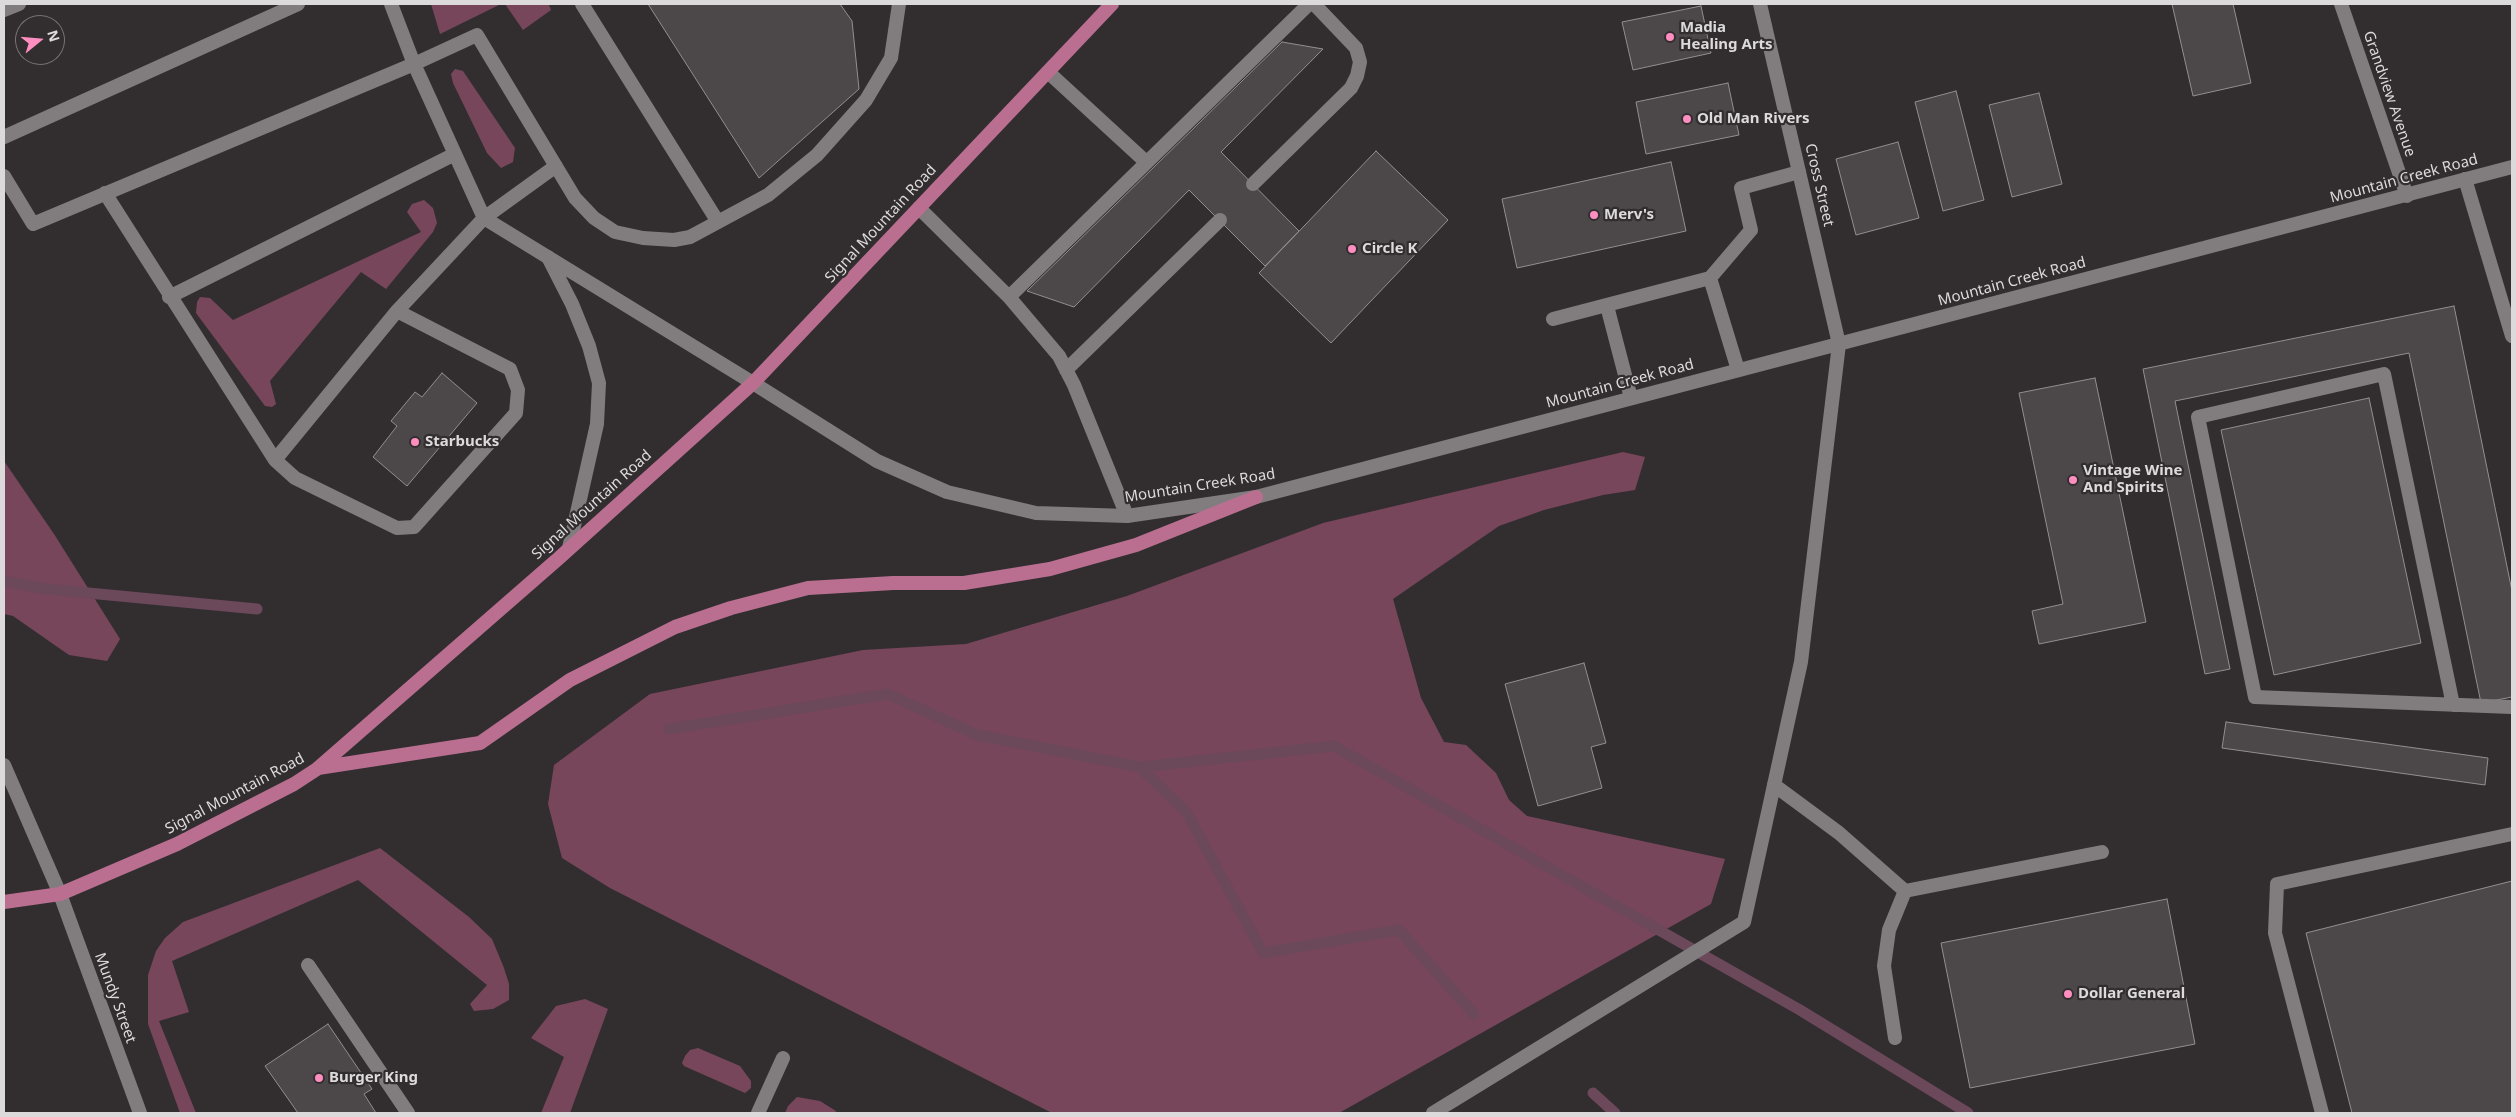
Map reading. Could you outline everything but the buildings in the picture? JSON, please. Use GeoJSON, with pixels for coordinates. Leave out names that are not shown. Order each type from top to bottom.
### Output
{"type":"FeatureCollection","features":[{"type":"Feature","properties":{"kind":"main road"},"geometry":{"type":"LineString","coordinates":[[4,10],[19,4]]}},
{"type":"Feature","properties":{"kind":"main road"},"geometry":{"type":"LineString","coordinates":[[4,137],[298,4]]}},
{"type":"Feature","properties":{"kind":"main road"},"geometry":{"type":"LineString","coordinates":[[391,4],[414,64],[484,218]]}},
{"type":"Feature","properties":{"kind":"main road"},"geometry":{"type":"LineString","coordinates":[[582,4],[718,222]]}},
{"type":"Feature","properties":{"kind":"main road"},"geometry":{"type":"LineString","coordinates":[[4,176],[33,224],[414,64],[477,35],[575,198],[594,218],[616,232],[643,238],[674,240],[690,237],[768,195],[817,154],[866,100],[891,58],[899,4]]}},
{"type":"Feature","properties":{"kind":"main road","name":"Signal Mountain Road"},"geometry":{"type":"LineString","coordinates":[[4,902],[60,894],[177,844],[294,784],[317,768],[569,548],[752,383],[1112,4]]}},
{"type":"Feature","properties":{"kind":"main road"},"geometry":{"type":"LineString","coordinates":[[1009,297],[1309,4]]}},
{"type":"Feature","properties":{"kind":"main road"},"geometry":{"type":"LineString","coordinates":[[1254,184],[1351,88],[1357,76],[1360,62],[1356,48],[1314,4]]}},
{"type":"Feature","properties":{"kind":"main road","name":"Cross Street"},"geometry":{"type":"LineString","coordinates":[[1434,1113],[1744,922],[1801,662],[1839,344],[1760,4]]}},
{"type":"Feature","properties":{"kind":"main road","name":"Grandview Avenue"},"geometry":{"type":"LineString","coordinates":[[2340,4],[2407,196]]}},
{"type":"Feature","properties":{"kind":"main road"},"geometry":{"type":"LineString","coordinates":[[1048,72],[1146,162]]}},
{"type":"Feature","properties":{"kind":"main road"},"geometry":{"type":"LineString","coordinates":[[169,297],[455,154]]}},
{"type":"Feature","properties":{"kind":"main road"},"geometry":{"type":"LineString","coordinates":[[275,460],[397,311],[484,218],[556,166]]}},
{"type":"Feature","properties":{"kind":"main road","name":"Mountain Creek Road"},"geometry":{"type":"LineString","coordinates":[[484,218],[877,461],[947,492],[1036,513],[1127,516],[1256,497],[2512,167]]}},
{"type":"Feature","properties":{"kind":"main road"},"geometry":{"type":"LineString","coordinates":[[1553,319],[1710,278],[1751,230],[1741,188],[1799,172]]}},
{"type":"Feature","properties":{"kind":"main road"},"geometry":{"type":"LineString","coordinates":[[2465,179],[2512,336]]}},
{"type":"Feature","properties":{"kind":"main road"},"geometry":{"type":"LineString","coordinates":[[105,193],[169,297],[275,460],[295,478],[397,528],[414,527],[516,413],[518,390],[510,369],[397,311]]}},
{"type":"Feature","properties":{"kind":"main road"},"geometry":{"type":"LineString","coordinates":[[919,208],[1009,297],[1059,356],[1127,516]]}},
{"type":"Feature","properties":{"kind":"main road"},"geometry":{"type":"LineString","coordinates":[[1066,370],[1220,220]]}},
{"type":"Feature","properties":{"kind":"main road"},"geometry":{"type":"LineString","coordinates":[[547,256],[572,304],[599,382],[597,424],[569,548]]}},
{"type":"Feature","properties":{"kind":"main road"},"geometry":{"type":"LineString","coordinates":[[1710,278],[1738,370]]}},
{"type":"Feature","properties":{"kind":"main road"},"geometry":{"type":"LineString","coordinates":[[1607,306],[1631,398]]}},
{"type":"Feature","properties":{"kind":"main road"},"geometry":{"type":"LineString","coordinates":[[2454,705],[2384,374],[2198,417],[2255,697],[2454,705],[2512,707]]}},
{"type":"Feature","properties":{"kind":"main road"},"geometry":{"type":"LineString","coordinates":[[317,768],[480,743],[570,680],[675,627],[730,608],[808,588],[893,583],[964,583],[1050,569],[1136,546],[1256,497]]}},
{"type":"Feature","properties":{"kind":"main road","name":"Mundy Street"},"geometry":{"type":"LineString","coordinates":[[4,765],[60,894],[140,1113]]}},
{"type":"Feature","properties":{"kind":"main road"},"geometry":{"type":"LineString","coordinates":[[1774,785],[1839,833],[1905,892]]}},
{"type":"Feature","properties":{"kind":"main road"},"geometry":{"type":"LineString","coordinates":[[2322,1113],[2275,933],[2277,884],[2512,834]]}},
{"type":"Feature","properties":{"kind":"main road"},"geometry":{"type":"LineString","coordinates":[[1905,892],[2102,852]]}},
{"type":"Feature","properties":{"kind":"main road"},"geometry":{"type":"LineString","coordinates":[[1895,1038],[1884,966],[1890,930],[1905,892]]}},
{"type":"Feature","properties":{"kind":"main road"},"geometry":{"type":"LineString","coordinates":[[308,964],[408,1113]]}},
{"type":"Feature","properties":{"kind":"main road"},"geometry":{"type":"LineString","coordinates":[[758,1113],[783,1058]]}},
{"type":"Feature","properties":{"kind":"shaded area"},"geometry":{"type":"Polygon","coordinates":[[[431,4],[501,4],[440,34],[431,4]]]}},
{"type":"Feature","properties":{"kind":"shaded area"},"geometry":{"type":"Polygon","coordinates":[[[505,4],[542,4],[549,5],[551,10],[523,30],[505,4]]]}},
{"type":"Feature","properties":{"kind":"shaded area"},"geometry":{"type":"Polygon","coordinates":[[[455,69],[463,71],[515,148],[513,162],[501,168],[487,153],[453,83],[451,74],[455,69]]]}},
{"type":"Feature","properties":{"kind":"shaded area"},"geometry":{"type":"Polygon","coordinates":[[[424,200],[433,208],[437,223],[433,232],[386,289],[361,272],[270,381],[276,404],[272,407],[265,406],[196,313],[197,302],[200,297],[210,298],[233,320],[421,232],[407,212],[412,204],[424,200]]]}},
{"type":"Feature","properties":{"kind":"shaded area"},"geometry":{"type":"Polygon","coordinates":[[[1623,452],[1645,457],[1635,490],[1603,495],[1544,510],[1499,526],[1393,599],[1421,698],[1444,742],[1466,745],[1496,773],[1509,800],[1527,816],[1725,859],[1711,904],[1339,1113],[1052,1113],[610,888],[562,858],[548,804],[554,765],[650,694],[863,650],[966,644],[1127,596],[1323,523],[1623,452]]]}},
{"type":"Feature","properties":{"kind":"shaded area"},"geometry":{"type":"Polygon","coordinates":[[[4,461],[54,534],[120,639],[107,661],[69,655],[13,616],[4,614],[4,461]]]}},
{"type":"Feature","properties":{"kind":"shaded area"},"geometry":{"type":"Polygon","coordinates":[[[380,848],[469,917],[492,939],[509,984],[509,1000],[493,1009],[474,1011],[470,1004],[487,985],[358,880],[172,961],[189,1012],[159,1021],[196,1113],[180,1113],[148,1024],[148,975],[156,951],[165,938],[183,922],[380,848]]]}},
{"type":"Feature","properties":{"kind":"shaded area"},"geometry":{"type":"Polygon","coordinates":[[[585,999],[608,1009],[570,1113],[541,1113],[564,1057],[531,1038],[556,1006],[585,999]]]}},
{"type":"Feature","properties":{"kind":"shaded area"},"geometry":{"type":"Polygon","coordinates":[[[698,1048],[740,1066],[751,1081],[751,1088],[745,1093],[684,1066],[682,1063],[685,1056],[690,1050],[698,1048]]]}},
{"type":"Feature","properties":{"kind":"shaded area"},"geometry":{"type":"Polygon","coordinates":[[[797,1097],[820,1101],[836,1111],[835,1113],[785,1113],[788,1106],[797,1097]]]}},
{"type":"Feature","properties":{"kind":"waterway"},"geometry":{"type":"LineString","coordinates":[[4,581],[46,589],[257,609]]}},
{"type":"Feature","properties":{"kind":"waterway"},"geometry":{"type":"LineString","coordinates":[[669,729],[888,694],[977,735],[1140,767],[1334,746],[1800,1010],[1968,1113]]}},
{"type":"Feature","properties":{"kind":"waterway"},"geometry":{"type":"LineString","coordinates":[[1140,767],[1187,813],[1263,953],[1399,930],[1474,1014]]}},
{"type":"Feature","properties":{"kind":"waterway"},"geometry":{"type":"LineString","coordinates":[[1593,1093],[1615,1113]]}},
{"type":"Feature","properties":{"kind":"place","name":"Madia Healing Arts"},"geometry":{"type":"Point","coordinates":[1670,37]}},
{"type":"Feature","properties":{"kind":"place","name":"Old Man Rivers"},"geometry":{"type":"Point","coordinates":[1687,119]}},
{"type":"Feature","properties":{"kind":"place","name":"Merv's"},"geometry":{"type":"Point","coordinates":[1594,215]}},
{"type":"Feature","properties":{"kind":"place","name":"Circle K"},"geometry":{"type":"Point","coordinates":[1352,249]}},
{"type":"Feature","properties":{"kind":"place","name":"Starbucks"},"geometry":{"type":"Point","coordinates":[415,442]}},
{"type":"Feature","properties":{"kind":"place","name":"Vintage Wine And Spirits"},"geometry":{"type":"Point","coordinates":[2073,480]}},
{"type":"Feature","properties":{"kind":"place","name":"Dollar General"},"geometry":{"type":"Point","coordinates":[2068,994]}},
{"type":"Feature","properties":{"kind":"place","name":"Burger King"},"geometry":{"type":"Point","coordinates":[319,1078]}}]}
